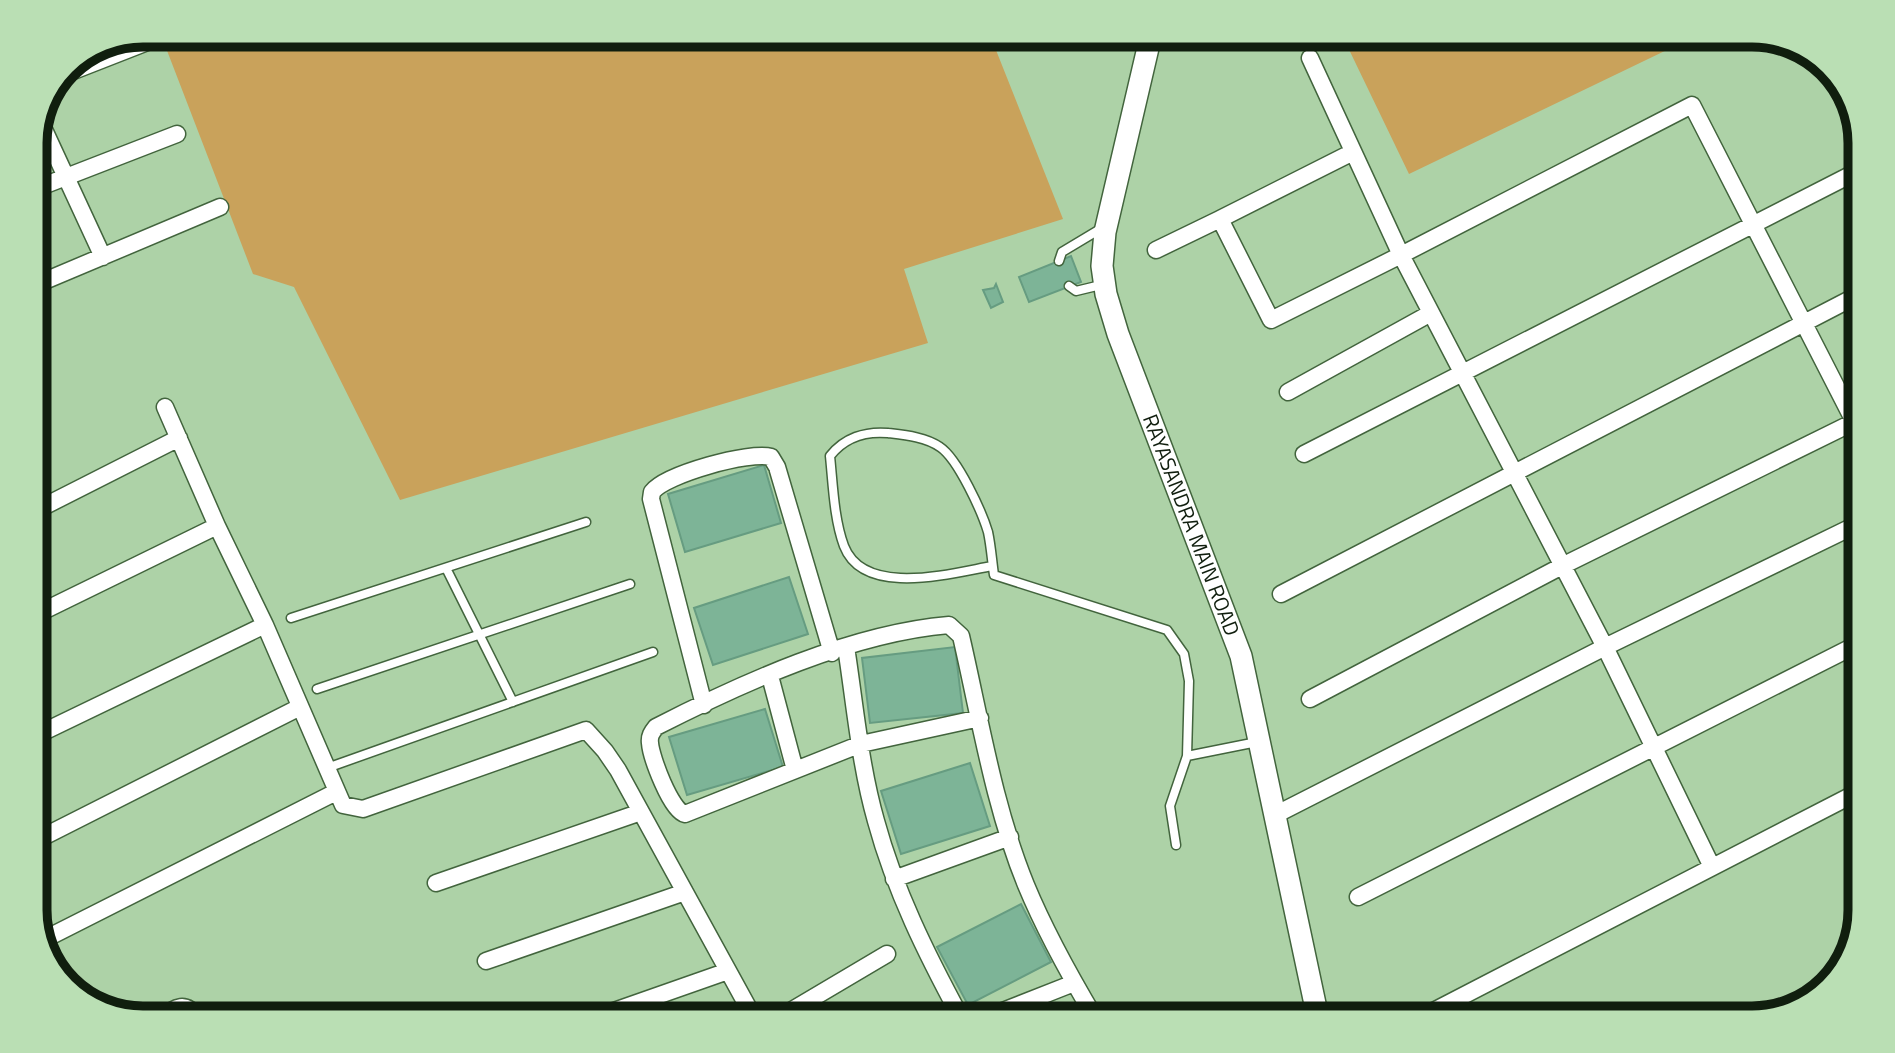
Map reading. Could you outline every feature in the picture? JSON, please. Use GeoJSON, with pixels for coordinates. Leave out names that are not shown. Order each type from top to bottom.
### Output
{"type":"FeatureCollection","features":[{"type":"Feature","properties":{"kind":"street","name":"RAYASANDRA MAIN ROAD"},"geometry":{"type":"LineString","coordinates":[[1148,47],[1106,225],[1102,266],[1105,284],[1118,334],[1241,656],[1315,1006]]}},
{"type":"Feature","properties":{"kind":"street"},"geometry":{"type":"LineString","coordinates":[[86,66],[132,48]]}},
{"type":"Feature","properties":{"kind":"street"},"geometry":{"type":"LineString","coordinates":[[1310,58],[1401,255],[1605,647],[1712,867]]}},
{"type":"Feature","properties":{"kind":"street"},"geometry":{"type":"LineString","coordinates":[[1220,219],[1271,320],[1692,105],[1848,406]]}},
{"type":"Feature","properties":{"kind":"street"},"geometry":{"type":"LineString","coordinates":[[47,184],[177,134]]}},
{"type":"Feature","properties":{"kind":"street"},"geometry":{"type":"LineString","coordinates":[[47,136],[103,257]]}},
{"type":"Feature","properties":{"kind":"street"},"geometry":{"type":"LineString","coordinates":[[1156,250],[1353,152]]}},
{"type":"Feature","properties":{"kind":"street"},"geometry":{"type":"LineString","coordinates":[[1304,454],[1848,176]]}},
{"type":"Feature","properties":{"kind":"street"},"geometry":{"type":"LineString","coordinates":[[47,280],[220,207]]}},
{"type":"Feature","properties":{"kind":"street"},"geometry":{"type":"LineString","coordinates":[[1281,594],[1848,301]]}},
{"type":"Feature","properties":{"kind":"street"},"geometry":{"type":"LineString","coordinates":[[1288,392],[1431,313]]}},
{"type":"Feature","properties":{"kind":"street"},"geometry":{"type":"LineString","coordinates":[[165,407],[217,526],[265,625],[335,792],[343,805],[363,809],[586,730],[606,751],[747,1006]]}},
{"type":"Feature","properties":{"kind":"street"},"geometry":{"type":"LineString","coordinates":[[1310,699],[1562,566],[1848,430]]}},
{"type":"Feature","properties":{"kind":"street"},"geometry":{"type":"LineString","coordinates":[[47,505],[179,438]]}},
{"type":"Feature","properties":{"kind":"street"},"geometry":{"type":"LineString","coordinates":[[704,705],[651,499],[652,492],[666,478],[753,456],[771,457],[777,467],[839,650],[875,818],[894,878],[916,931],[955,1006]]}},
{"type":"Feature","properties":{"kind":"street"},"geometry":{"type":"LineString","coordinates":[[47,609],[217,526]]}},
{"type":"Feature","properties":{"kind":"street"},"geometry":{"type":"LineString","coordinates":[[1275,815],[1605,647],[1848,529]]}},
{"type":"Feature","properties":{"kind":"street"},"geometry":{"type":"LineString","coordinates":[[47,730],[265,625]]}},
{"type":"Feature","properties":{"kind":"street"},"geometry":{"type":"LineString","coordinates":[[980,718],[861,744],[691,812],[679,813],[672,803],[649,739],[656,727],[770,676],[839,650],[949,625],[961,636],[1010,837],[1026,885],[1088,1006]]}},
{"type":"Feature","properties":{"kind":"street"},"geometry":{"type":"LineString","coordinates":[[1358,897],[1848,649]]}},
{"type":"Feature","properties":{"kind":"street"},"geometry":{"type":"LineString","coordinates":[[770,676],[795,770]]}},
{"type":"Feature","properties":{"kind":"street"},"geometry":{"type":"LineString","coordinates":[[47,835],[300,707]]}},
{"type":"Feature","properties":{"kind":"street"},"geometry":{"type":"LineString","coordinates":[[51,936],[335,792]]}},
{"type":"Feature","properties":{"kind":"street"},"geometry":{"type":"LineString","coordinates":[[1443,1006],[1848,797]]}},
{"type":"Feature","properties":{"kind":"street"},"geometry":{"type":"LineString","coordinates":[[436,883],[641,813]]}},
{"type":"Feature","properties":{"kind":"street"},"geometry":{"type":"LineString","coordinates":[[894,878],[1010,837]]}},
{"type":"Feature","properties":{"kind":"street"},"geometry":{"type":"LineString","coordinates":[[486,961],[685,892]]}},
{"type":"Feature","properties":{"kind":"street"},"geometry":{"type":"LineString","coordinates":[[799,1006],[887,954]]}},
{"type":"Feature","properties":{"kind":"street"},"geometry":{"type":"LineString","coordinates":[[628,1006],[728,971]]}},
{"type":"Feature","properties":{"kind":"street"},"geometry":{"type":"LineString","coordinates":[[1016,1006],[1074,983]]}},
{"type":"Feature","properties":{"kind":"lane"},"geometry":{"type":"LineString","coordinates":[[1059,261],[1062,252],[1106,225]]}},
{"type":"Feature","properties":{"kind":"lane"},"geometry":{"type":"LineString","coordinates":[[1069,286],[1076,291],[1105,284]]}},
{"type":"Feature","properties":{"kind":"lane"},"geometry":{"type":"LineString","coordinates":[[992,566],[921,577],[884,578],[866,571],[844,548],[830,456],[845,440],[877,432],[912,436],[941,447],[979,508],[988,533],[992,566],[993,575],[1167,630],[1184,654],[1189,681],[1187,756],[1170,806],[1177,845]]}},
{"type":"Feature","properties":{"kind":"lane"},"geometry":{"type":"LineString","coordinates":[[291,618],[586,522]]}},
{"type":"Feature","properties":{"kind":"lane"},"geometry":{"type":"LineString","coordinates":[[446,568],[513,702]]}},
{"type":"Feature","properties":{"kind":"lane"},"geometry":{"type":"LineString","coordinates":[[317,689],[630,584]]}},
{"type":"Feature","properties":{"kind":"lane"},"geometry":{"type":"LineString","coordinates":[[327,768],[653,652]]}},
{"type":"Feature","properties":{"kind":"lane"},"geometry":{"type":"LineString","coordinates":[[1187,756],[1260,742]]}},
{"type":"Feature","properties":{"kind":"shaded area"},"geometry":{"type":"Polygon","coordinates":[[[166,47],[995,47],[1063,219],[904,269],[928,343],[400,500],[294,287],[253,274],[166,47]]]}},
{"type":"Feature","properties":{"kind":"shaded area"},"geometry":{"type":"Polygon","coordinates":[[[1348,47],[1673,47],[1409,174],[1348,47]]]}},
{"type":"Feature","properties":{"kind":"building"},"geometry":{"type":"Polygon","coordinates":[[[1071,256],[1081,282],[1029,302],[1019,277],[1071,256]]]}},
{"type":"Feature","properties":{"kind":"building"},"geometry":{"type":"Polygon","coordinates":[[[996,284],[1003,302],[991,308],[983,290],[994,288],[996,284]]]}},
{"type":"Feature","properties":{"kind":"building"},"geometry":{"type":"Polygon","coordinates":[[[764,465],[781,523],[685,552],[668,494],[764,465]]]}},
{"type":"Feature","properties":{"kind":"building"},"geometry":{"type":"Polygon","coordinates":[[[789,577],[808,634],[713,665],[694,608],[789,577]]]}},
{"type":"Feature","properties":{"kind":"building"},"geometry":{"type":"Polygon","coordinates":[[[955,647],[963,713],[870,723],[862,658],[955,647]]]}},
{"type":"Feature","properties":{"kind":"building"},"geometry":{"type":"Polygon","coordinates":[[[765,709],[783,767],[687,795],[669,737],[765,709]]]}},
{"type":"Feature","properties":{"kind":"building"},"geometry":{"type":"Polygon","coordinates":[[[970,763],[990,826],[901,854],[881,791],[970,763]]]}},
{"type":"Feature","properties":{"kind":"building"},"geometry":{"type":"Polygon","coordinates":[[[1021,904],[1051,962],[968,1005],[937,947],[1021,904]]]}}]}
